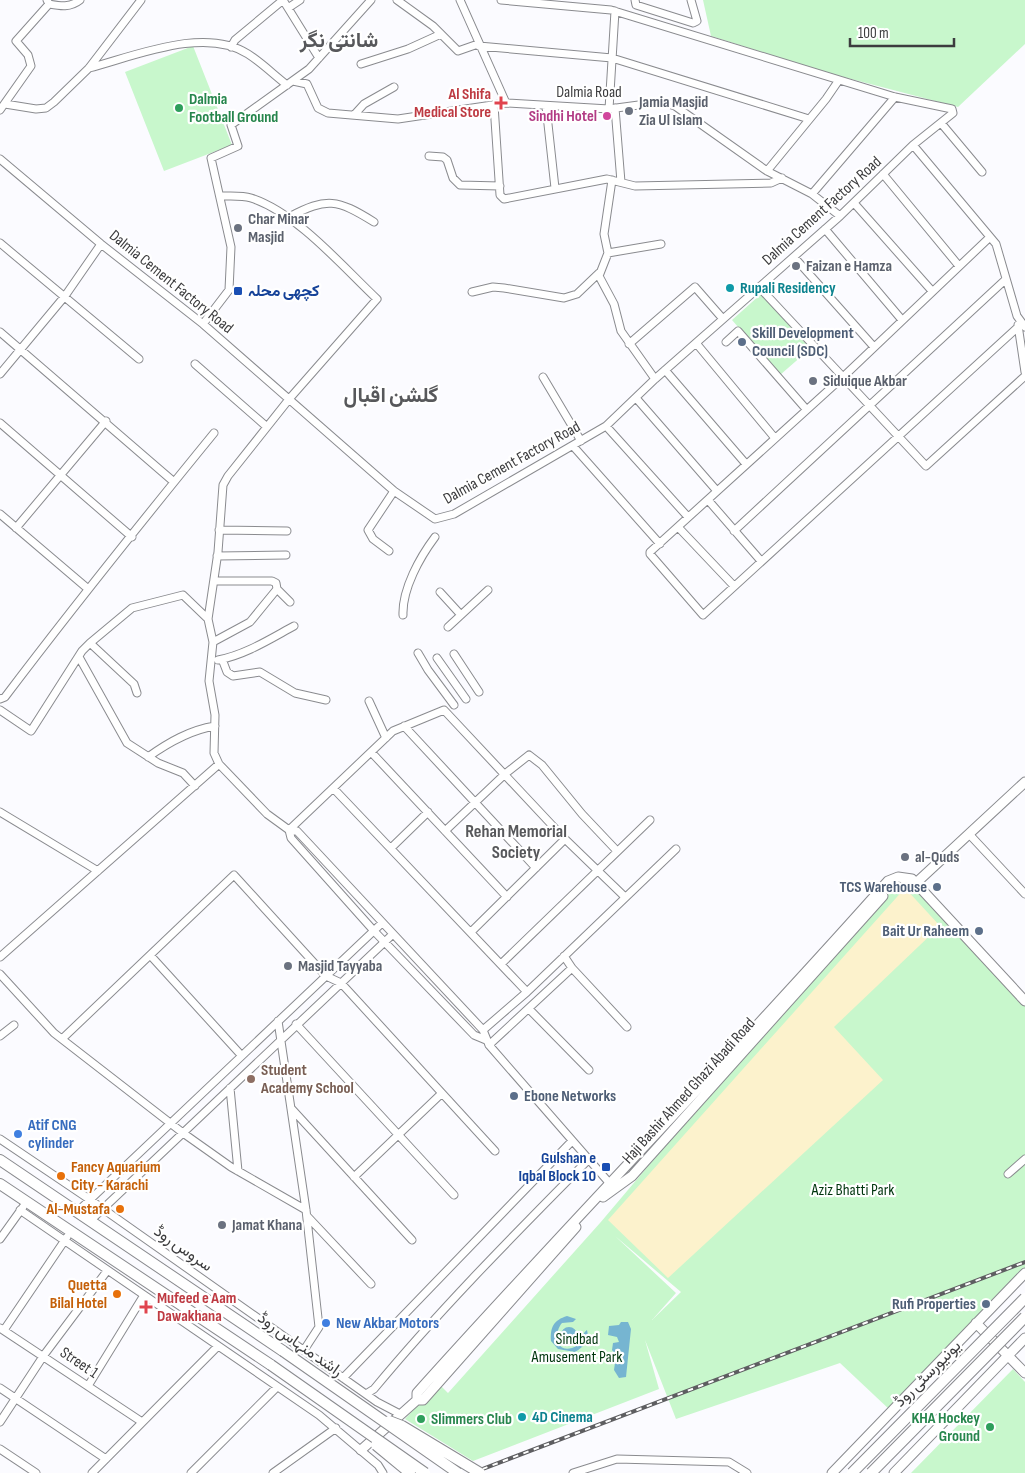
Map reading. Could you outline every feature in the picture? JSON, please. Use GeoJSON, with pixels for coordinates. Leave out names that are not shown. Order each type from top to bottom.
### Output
{"type":"FeatureCollection","features":[{"type":"Feature","properties":{"kind":"main road","name":"راشد منہاس روڈ"},"geometry":{"type":"LineString","coordinates":[[0,1160],[283,1351],[458,1473]]}},
{"type":"Feature","properties":{"kind":"main road","name":"راشد منہاس روڈ"},"geometry":{"type":"LineString","coordinates":[[0,1184],[23,1206],[271,1365],[425,1473]]}},
{"type":"Feature","properties":{"kind":"main road","name":"یونیورسٹی روڈ"},"geometry":{"type":"LineString","coordinates":[[852,1473],[1025,1298]]}},
{"type":"Feature","properties":{"kind":"main road","name":"یونیورسٹی روڈ"},"geometry":{"type":"LineString","coordinates":[[871,1473],[1025,1317]]}},
{"type":"Feature","properties":{"kind":"main road"},"geometry":{"type":"LineString","coordinates":[[374,1415],[402,1426],[480,1473]]}},
{"type":"Feature","properties":{"kind":"main road"},"geometry":{"type":"LineString","coordinates":[[350,1421],[410,1473]]}},
{"type":"Feature","properties":{"kind":"street"},"geometry":{"type":"LineString","coordinates":[[2,107],[31,66],[28,54],[16,41],[48,2],[73,5],[80,0]]}},
{"type":"Feature","properties":{"kind":"street"},"geometry":{"type":"LineString","coordinates":[[2,107],[46,108],[89,68],[141,0]]}},
{"type":"Feature","properties":{"kind":"street"},"geometry":{"type":"LineString","coordinates":[[231,47],[235,40],[283,0],[319,58]]}},
{"type":"Feature","properties":{"kind":"street"},"geometry":{"type":"LineString","coordinates":[[288,8],[300,0]]}},
{"type":"Feature","properties":{"kind":"street"},"geometry":{"type":"LineString","coordinates":[[203,324],[229,290],[231,248],[221,196],[211,158],[238,146],[231,125],[309,69],[370,0]]}},
{"type":"Feature","properties":{"kind":"street"},"geometry":{"type":"LineString","coordinates":[[397,0],[441,34],[460,52],[479,45],[612,58],[808,119]]}},
{"type":"Feature","properties":{"kind":"street"},"geometry":{"type":"LineString","coordinates":[[460,0],[506,102]]}},
{"type":"Feature","properties":{"kind":"street"},"geometry":{"type":"LineString","coordinates":[[500,0],[576,3],[613,10],[895,97],[812,194]]}},
{"type":"Feature","properties":{"kind":"street"},"geometry":{"type":"LineString","coordinates":[[609,0],[613,10],[612,109],[620,182]]}},
{"type":"Feature","properties":{"kind":"street"},"geometry":{"type":"LineString","coordinates":[[635,0],[636,5],[693,24],[697,21],[691,0]]}},
{"type":"Feature","properties":{"kind":"street"},"geometry":{"type":"LineString","coordinates":[[361,64],[408,49],[441,34]]}},
{"type":"Feature","properties":{"kind":"street"},"geometry":{"type":"LineString","coordinates":[[89,68],[186,42],[204,41],[247,53],[290,83]]}},
{"type":"Feature","properties":{"kind":"street"},"geometry":{"type":"LineString","coordinates":[[767,171],[838,80]]}},
{"type":"Feature","properties":{"kind":"street","name":"Dalmia Road"},"geometry":{"type":"LineString","coordinates":[[290,83],[307,84],[318,108],[328,114],[402,119],[506,102],[612,109],[661,102],[675,106],[767,171],[812,194],[840,216]]}},
{"type":"Feature","properties":{"kind":"street"},"geometry":{"type":"LineString","coordinates":[[354,115],[364,104],[394,87]]}},
{"type":"Feature","properties":{"kind":"street","name":"Dalmia Cement Factory Road"},"geometry":{"type":"LineString","coordinates":[[0,159],[101,244],[203,324],[290,398],[394,492],[435,519],[440,519],[454,514],[606,426],[655,379],[840,216],[913,145],[954,110],[895,97]]}},
{"type":"Feature","properties":{"kind":"street"},"geometry":{"type":"LineString","coordinates":[[494,105],[500,195],[504,198],[601,179],[635,186],[695,186],[771,183],[782,178]]}},
{"type":"Feature","properties":{"kind":"street"},"geometry":{"type":"LineString","coordinates":[[546,106],[555,188]]}},
{"type":"Feature","properties":{"kind":"street"},"geometry":{"type":"LineString","coordinates":[[941,123],[982,172]]}},
{"type":"Feature","properties":{"kind":"street"},"geometry":{"type":"LineString","coordinates":[[913,145],[996,244],[1005,280],[1021,327],[1025,372]]}},
{"type":"Feature","properties":{"kind":"street"},"geometry":{"type":"LineString","coordinates":[[429,156],[443,157],[447,160],[453,178],[460,185],[500,186]]}},
{"type":"Feature","properties":{"kind":"street"},"geometry":{"type":"LineString","coordinates":[[883,174],[959,266]]}},
{"type":"Feature","properties":{"kind":"street"},"geometry":{"type":"LineString","coordinates":[[472,292],[493,287],[564,298],[577,294],[599,273],[607,260],[608,253],[604,234],[612,180]]}},
{"type":"Feature","properties":{"kind":"street"},"geometry":{"type":"LineString","coordinates":[[221,196],[249,197],[271,206],[289,217],[377,299],[290,398],[228,476],[223,485],[217,556],[208,619],[212,642],[209,680],[215,715],[214,754],[219,764],[267,814],[288,830],[297,831],[483,1030],[487,1042]]}},
{"type":"Feature","properties":{"kind":"street"},"geometry":{"type":"LineString","coordinates":[[289,217],[312,205],[329,202],[352,209],[374,222]]}},
{"type":"Feature","properties":{"kind":"street"},"geometry":{"type":"LineString","coordinates":[[854,203],[932,291]]}},
{"type":"Feature","properties":{"kind":"street"},"geometry":{"type":"LineString","coordinates":[[825,229],[902,320]]}},
{"type":"Feature","properties":{"kind":"street"},"geometry":{"type":"LineString","coordinates":[[990,237],[843,377],[774,437],[650,554],[703,615],[1021,327]]}},
{"type":"Feature","properties":{"kind":"street"},"geometry":{"type":"LineString","coordinates":[[0,243],[139,359]]}},
{"type":"Feature","properties":{"kind":"street"},"geometry":{"type":"LineString","coordinates":[[0,374],[65,296],[101,244]]}},
{"type":"Feature","properties":{"kind":"street"},"geometry":{"type":"LineString","coordinates":[[608,253],[661,244]]}},
{"type":"Feature","properties":{"kind":"street"},"geometry":{"type":"LineString","coordinates":[[794,257],[874,347]]}},
{"type":"Feature","properties":{"kind":"street"},"geometry":{"type":"LineString","coordinates":[[599,273],[614,304],[621,331],[655,379]]}},
{"type":"Feature","properties":{"kind":"street"},"geometry":{"type":"LineString","coordinates":[[734,531],[1005,280]]}},
{"type":"Feature","properties":{"kind":"street"},"geometry":{"type":"LineString","coordinates":[[629,344],[695,287],[723,319]]}},
{"type":"Feature","properties":{"kind":"street"},"geometry":{"type":"LineString","coordinates":[[759,287],[926,466],[1025,376]]}},
{"type":"Feature","properties":{"kind":"street"},"geometry":{"type":"LineString","coordinates":[[726,342],[738,331],[806,409]]}},
{"type":"Feature","properties":{"kind":"street"},"geometry":{"type":"LineString","coordinates":[[0,332],[106,421],[174,482]]}},
{"type":"Feature","properties":{"kind":"street"},"geometry":{"type":"LineString","coordinates":[[696,343],[774,437]]}},
{"type":"Feature","properties":{"kind":"street"},"geometry":{"type":"LineString","coordinates":[[195,364],[267,427]]}},
{"type":"Feature","properties":{"kind":"street"},"geometry":{"type":"LineString","coordinates":[[665,370],[746,464]]}},
{"type":"Feature","properties":{"kind":"street"},"geometry":{"type":"LineString","coordinates":[[543,376],[581,441]]}},
{"type":"Feature","properties":{"kind":"street"},"geometry":{"type":"LineString","coordinates":[[636,398],[717,491]]}},
{"type":"Feature","properties":{"kind":"street"},"geometry":{"type":"LineString","coordinates":[[16,528],[106,421]]}},
{"type":"Feature","properties":{"kind":"street"},"geometry":{"type":"LineString","coordinates":[[0,422],[132,537]]}},
{"type":"Feature","properties":{"kind":"street"},"geometry":{"type":"LineString","coordinates":[[606,426],[688,517]]}},
{"type":"Feature","properties":{"kind":"street"},"geometry":{"type":"LineString","coordinates":[[0,699],[5,697],[87,588],[132,537],[214,433]]}},
{"type":"Feature","properties":{"kind":"street"},"geometry":{"type":"LineString","coordinates":[[573,446],[660,544]]}},
{"type":"Feature","properties":{"kind":"street"},"geometry":{"type":"LineString","coordinates":[[389,551],[373,539],[368,530],[394,492]]}},
{"type":"Feature","properties":{"kind":"street"},"geometry":{"type":"LineString","coordinates":[[708,500],[761,561]]}},
{"type":"Feature","properties":{"kind":"street"},"geometry":{"type":"LineString","coordinates":[[0,514],[87,588]]}},
{"type":"Feature","properties":{"kind":"street"},"geometry":{"type":"LineString","coordinates":[[678,527],[734,586]]}},
{"type":"Feature","properties":{"kind":"street"},"geometry":{"type":"LineString","coordinates":[[219,530],[287,531]]}},
{"type":"Feature","properties":{"kind":"street"},"geometry":{"type":"LineString","coordinates":[[403,615],[406,594],[435,537]]}},
{"type":"Feature","properties":{"kind":"street"},"geometry":{"type":"LineString","coordinates":[[217,556],[286,556]]}},
{"type":"Feature","properties":{"kind":"street"},"geometry":{"type":"LineString","coordinates":[[214,581],[272,581],[290,602]]}},
{"type":"Feature","properties":{"kind":"street"},"geometry":{"type":"LineString","coordinates":[[212,642],[250,622],[277,589]]}},
{"type":"Feature","properties":{"kind":"street"},"geometry":{"type":"LineString","coordinates":[[448,628],[488,590]]}},
{"type":"Feature","properties":{"kind":"street"},"geometry":{"type":"LineString","coordinates":[[440,592],[461,615]]}},
{"type":"Feature","properties":{"kind":"street"},"geometry":{"type":"LineString","coordinates":[[0,710],[31,732],[90,643],[132,608],[183,595],[208,619]]}},
{"type":"Feature","properties":{"kind":"street"},"geometry":{"type":"LineString","coordinates":[[211,662],[222,660],[258,646],[294,626]]}},
{"type":"Feature","properties":{"kind":"street"},"geometry":{"type":"LineString","coordinates":[[90,643],[134,684],[137,693]]}},
{"type":"Feature","properties":{"kind":"street"},"geometry":{"type":"LineString","coordinates":[[418,653],[454,705]]}},
{"type":"Feature","properties":{"kind":"street"},"geometry":{"type":"LineString","coordinates":[[454,654],[479,692]]}},
{"type":"Feature","properties":{"kind":"street"},"geometry":{"type":"LineString","coordinates":[[79,657],[126,743],[148,757],[183,773],[195,786]]}},
{"type":"Feature","properties":{"kind":"street"},"geometry":{"type":"LineString","coordinates":[[437,658],[466,699]]}},
{"type":"Feature","properties":{"kind":"street"},"geometry":{"type":"LineString","coordinates":[[222,660],[227,672],[233,676],[260,672],[294,694],[326,700]]}},
{"type":"Feature","properties":{"kind":"street"},"geometry":{"type":"LineString","coordinates":[[369,701],[386,738]]}},
{"type":"Feature","properties":{"kind":"street"},"geometry":{"type":"LineString","coordinates":[[288,830],[334,789],[393,731],[444,710],[565,840],[625,897]]}},
{"type":"Feature","properties":{"kind":"street"},"geometry":{"type":"LineString","coordinates":[[148,757],[184,734],[196,729],[215,726]]}},
{"type":"Feature","properties":{"kind":"street"},"geometry":{"type":"LineString","coordinates":[[404,726],[536,868]]}},
{"type":"Feature","properties":{"kind":"street"},"geometry":{"type":"LineString","coordinates":[[372,753],[507,897]]}},
{"type":"Feature","properties":{"kind":"street"},"geometry":{"type":"LineString","coordinates":[[445,831],[505,774],[529,755],[542,765],[582,814],[617,851]]}},
{"type":"Feature","properties":{"kind":"street"},"geometry":{"type":"LineString","coordinates":[[0,957],[219,764]]}},
{"type":"Feature","properties":{"kind":"street"},"geometry":{"type":"LineString","coordinates":[[1025,783],[916,883],[1025,1001]]}},
{"type":"Feature","properties":{"kind":"street"},"geometry":{"type":"LineString","coordinates":[[334,789],[527,992]]}},
{"type":"Feature","properties":{"kind":"street"},"geometry":{"type":"LineString","coordinates":[[0,812],[98,871]]}},
{"type":"Feature","properties":{"kind":"street"},"geometry":{"type":"LineString","coordinates":[[391,848],[428,812]]}},
{"type":"Feature","properties":{"kind":"street"},"geometry":{"type":"LineString","coordinates":[[501,964],[650,820]]}},
{"type":"Feature","properties":{"kind":"street"},"geometry":{"type":"LineString","coordinates":[[288,830],[291,838],[374,931],[474,1035],[487,1042],[612,1185]]}},
{"type":"Feature","properties":{"kind":"street"},"geometry":{"type":"LineString","coordinates":[[969,834],[1025,894]]}},
{"type":"Feature","properties":{"kind":"street"},"geometry":{"type":"LineString","coordinates":[[471,932],[565,840]]}},
{"type":"Feature","properties":{"kind":"street"},"geometry":{"type":"LineString","coordinates":[[483,1030],[527,992],[676,849]]}},
{"type":"Feature","properties":{"kind":"street"},"geometry":{"type":"LineString","coordinates":[[322,872],[330,867]]}},
{"type":"Feature","properties":{"kind":"street"},"geometry":{"type":"LineString","coordinates":[[62,1039],[234,875],[326,976],[341,983],[495,1151]]}},
{"type":"Feature","properties":{"kind":"street","name":"Haji Bashir Ahmed Ghazi Abadi Road"},"geometry":{"type":"LineString","coordinates":[[361,1450],[417,1400],[417,1394],[804,976],[888,881],[898,877],[912,879],[916,883]]}},
{"type":"Feature","properties":{"kind":"street"},"geometry":{"type":"LineString","coordinates":[[77,1212],[382,923]]}},
{"type":"Feature","properties":{"kind":"street"},"geometry":{"type":"LineString","coordinates":[[90,1221],[282,1037],[393,934]]}},
{"type":"Feature","properties":{"kind":"street"},"geometry":{"type":"LineString","coordinates":[[150,955],[242,1056]]}},
{"type":"Feature","properties":{"kind":"street"},"geometry":{"type":"LineString","coordinates":[[564,956],[572,968],[627,1027]]}},
{"type":"Feature","properties":{"kind":"street"},"geometry":{"type":"LineString","coordinates":[[487,1042],[529,1009],[572,968]]}},
{"type":"Feature","properties":{"kind":"street"},"geometry":{"type":"LineString","coordinates":[[0,974],[62,1039],[183,1133],[238,1171],[306,1213],[371,1284]]}},
{"type":"Feature","properties":{"kind":"street"},"geometry":{"type":"LineString","coordinates":[[529,1009],[589,1070]]}},
{"type":"Feature","properties":{"kind":"street"},"geometry":{"type":"LineString","coordinates":[[278,1021],[282,1037],[320,1327],[304,1350]]}},
{"type":"Feature","properties":{"kind":"street"},"geometry":{"type":"LineString","coordinates":[[296,1024],[454,1195]]}},
{"type":"Feature","properties":{"kind":"street"},"geometry":{"type":"LineString","coordinates":[[0,1036],[14,1025]]}},
{"type":"Feature","properties":{"kind":"street"},"geometry":{"type":"LineString","coordinates":[[230,1088],[238,1171]]}},
{"type":"Feature","properties":{"kind":"street"},"geometry":{"type":"LineString","coordinates":[[354,1176],[441,1094]]}},
{"type":"Feature","properties":{"kind":"street"},"geometry":{"type":"LineString","coordinates":[[291,1108],[412,1240]]}},
{"type":"Feature","properties":{"kind":"street","name":"سروس روڈ"},"geometry":{"type":"LineString","coordinates":[[0,1139],[102,1208],[366,1394],[400,1414]]}},
{"type":"Feature","properties":{"kind":"street"},"geometry":{"type":"LineString","coordinates":[[343,1378],[572,1141]]}},
{"type":"Feature","properties":{"kind":"street"},"geometry":{"type":"LineString","coordinates":[[366,1394],[374,1389],[435,1318],[589,1159]]}},
{"type":"Feature","properties":{"kind":"street"},"geometry":{"type":"LineString","coordinates":[[1008,1174],[1025,1159]]}},
{"type":"Feature","properties":{"kind":"street"},"geometry":{"type":"LineString","coordinates":[[0,1239],[23,1206]]}},
{"type":"Feature","properties":{"kind":"street"},"geometry":{"type":"LineString","coordinates":[[2,1329],[69,1236],[107,1271],[336,1428],[378,1465],[383,1473]]}},
{"type":"Feature","properties":{"kind":"street"},"geometry":{"type":"LineString","coordinates":[[0,1422],[44,1355],[107,1271]]}},
{"type":"Feature","properties":{"kind":"street"},"geometry":{"type":"LineString","coordinates":[[832,1473],[1025,1273]]}},
{"type":"Feature","properties":{"kind":"street"},"geometry":{"type":"LineString","coordinates":[[88,1386],[144,1296]]}},
{"type":"Feature","properties":{"kind":"street"},"geometry":{"type":"LineString","coordinates":[[976,1323],[1025,1373]]}},
{"type":"Feature","properties":{"kind":"street","name":"Street 1"},"geometry":{"type":"LineString","coordinates":[[2,1329],[44,1355],[142,1422]]}},
{"type":"Feature","properties":{"kind":"street"},"geometry":{"type":"LineString","coordinates":[[894,1473],[1025,1338]]}},
{"type":"Feature","properties":{"kind":"street"},"geometry":{"type":"LineString","coordinates":[[92,1473],[218,1346]]}},
{"type":"Feature","properties":{"kind":"street"},"geometry":{"type":"LineString","coordinates":[[192,1473],[277,1386]]}},
{"type":"Feature","properties":{"kind":"street"},"geometry":{"type":"LineString","coordinates":[[0,1388],[106,1459]]}},
{"type":"Feature","properties":{"kind":"street"},"geometry":{"type":"LineString","coordinates":[[273,1473],[336,1428]]}},
{"type":"Feature","properties":{"kind":"street"},"geometry":{"type":"LineString","coordinates":[[0,1448],[36,1473]]}},
{"type":"Feature","properties":{"kind":"street"},"geometry":{"type":"LineString","coordinates":[[573,1473],[618,1460],[729,1462],[747,1473]]}},
{"type":"Feature","properties":{"kind":"green space"},"geometry":{"type":"Polygon","coordinates":[[[703,0],[1025,0],[1025,44],[958,107],[832,74],[711,36],[703,0]]]}},
{"type":"Feature","properties":{"kind":"green space","name":"Dalmia Football Ground"},"geometry":{"type":"Polygon","coordinates":[[[193,46],[232,145],[164,171],[125,72],[193,46]]]}},
{"type":"Feature","properties":{"kind":"green space"},"geometry":{"type":"Polygon","coordinates":[[[761,294],[811,348],[780,375],[732,320],[761,294]]]}},
{"type":"Feature","properties":{"kind":"green space","name":"Aziz Bhatti Park"},"geometry":{"type":"Polygon","coordinates":[[[898,877],[916,883],[1025,1003],[1025,1273],[891,1411],[840,1363],[676,1419],[645,1340],[659,1389],[473,1461],[405,1419],[438,1383],[448,1393],[600,1223],[889,881],[898,877]],[[615,1236],[676,1293],[652,1320],[681,1292],[615,1236]]]}},
{"type":"Feature","properties":{"kind":"green space","name":"KHA Hockey Ground"},"geometry":{"type":"Polygon","coordinates":[[[1013,1369],[1025,1382],[1025,1473],[911,1473],[1013,1369]]]}},
{"type":"Feature","properties":{"kind":"sand"},"geometry":{"type":"Polygon","coordinates":[[[905,888],[940,926],[834,1027],[883,1080],[668,1278],[608,1220],[905,888]]]}},
{"type":"Feature","properties":{"kind":"water"},"geometry":{"type":"Polygon","coordinates":[[[567,1316],[576,1319],[573,1322],[562,1323],[559,1327],[557,1336],[559,1345],[566,1349],[576,1347],[587,1330],[588,1337],[586,1343],[575,1352],[558,1349],[551,1341],[551,1332],[554,1325],[567,1316]]]}},
{"type":"Feature","properties":{"kind":"water"},"geometry":{"type":"Polygon","coordinates":[[[621,1322],[628,1322],[631,1329],[626,1377],[619,1378],[614,1370],[616,1356],[612,1350],[613,1343],[619,1342],[617,1337],[608,1335],[609,1326],[619,1325],[621,1322]]]}},
{"type":"Feature","properties":{"kind":"water"},"geometry":{"type":"Polygon","coordinates":[[[566,1327],[572,1327],[577,1332],[575,1341],[566,1343],[561,1338],[561,1332],[566,1327]]]}},
{"type":"Feature","properties":{"kind":"railway"},"geometry":{"type":"LineString","coordinates":[[472,1473],[1025,1262]]}},
{"type":"Feature","properties":{"kind":"place","name":"Al Shifa Medical Store"},"geometry":{"type":"Point","coordinates":[501,103]}},
{"type":"Feature","properties":{"kind":"place","name":"Dalmia Football Ground"},"geometry":{"type":"Point","coordinates":[179,108]}},
{"type":"Feature","properties":{"kind":"place","name":"Jamia Masjid Zia Ul Islam"},"geometry":{"type":"Point","coordinates":[629,111]}},
{"type":"Feature","properties":{"kind":"place","name":"Sindhi Hotel"},"geometry":{"type":"Point","coordinates":[607,116]}},
{"type":"Feature","properties":{"kind":"place","name":"Char Minar Masjid"},"geometry":{"type":"Point","coordinates":[238,228]}},
{"type":"Feature","properties":{"kind":"place","name":"Faizan e Hamza"},"geometry":{"type":"Point","coordinates":[796,266]}},
{"type":"Feature","properties":{"kind":"place","name":"Rupali Residency"},"geometry":{"type":"Point","coordinates":[730,288]}},
{"type":"Feature","properties":{"kind":"place","name":"کچھی محلہ"},"geometry":{"type":"Point","coordinates":[238,291]}},
{"type":"Feature","properties":{"kind":"place","name":"Skill Development Council (SDC)"},"geometry":{"type":"Point","coordinates":[742,342]}},
{"type":"Feature","properties":{"kind":"place","name":"Siduique Akbar"},"geometry":{"type":"Point","coordinates":[813,381]}},
{"type":"Feature","properties":{"kind":"place","name":"al-Quds"},"geometry":{"type":"Point","coordinates":[905,857]}},
{"type":"Feature","properties":{"kind":"place","name":"TCS Warehouse"},"geometry":{"type":"Point","coordinates":[937,887]}},
{"type":"Feature","properties":{"kind":"place","name":"Bait Ur Raheem"},"geometry":{"type":"Point","coordinates":[979,931]}},
{"type":"Feature","properties":{"kind":"place","name":"Masjid Tayyaba"},"geometry":{"type":"Point","coordinates":[288,966]}},
{"type":"Feature","properties":{"kind":"place","name":"Student Academy School"},"geometry":{"type":"Point","coordinates":[251,1079]}},
{"type":"Feature","properties":{"kind":"place","name":"Ebone Networks"},"geometry":{"type":"Point","coordinates":[514,1096]}},
{"type":"Feature","properties":{"kind":"place","name":"Atif CNG cylinder"},"geometry":{"type":"Point","coordinates":[18,1134]}},
{"type":"Feature","properties":{"kind":"place","name":"Gulshan e Iqbal Block 10"},"geometry":{"type":"Point","coordinates":[606,1167]}},
{"type":"Feature","properties":{"kind":"place","name":"Fancy Aquarium City - Karachi"},"geometry":{"type":"Point","coordinates":[61,1176]}},
{"type":"Feature","properties":{"kind":"place","name":"Al-Mustafa"},"geometry":{"type":"Point","coordinates":[120,1209]}},
{"type":"Feature","properties":{"kind":"place","name":"Jamat Khana"},"geometry":{"type":"Point","coordinates":[222,1225]}},
{"type":"Feature","properties":{"kind":"place","name":"Quetta Bilal Hotel"},"geometry":{"type":"Point","coordinates":[117,1294]}},
{"type":"Feature","properties":{"kind":"place","name":"Rufi Properties"},"geometry":{"type":"Point","coordinates":[986,1304]}},
{"type":"Feature","properties":{"kind":"place","name":"Mufeed e Aam Dawakhana"},"geometry":{"type":"Point","coordinates":[146,1307]}},
{"type":"Feature","properties":{"kind":"place","name":"New Akbar Motors"},"geometry":{"type":"Point","coordinates":[326,1323]}},
{"type":"Feature","properties":{"kind":"place","name":"4D Cinema"},"geometry":{"type":"Point","coordinates":[522,1417]}},
{"type":"Feature","properties":{"kind":"place","name":"Slimmers Club"},"geometry":{"type":"Point","coordinates":[421,1419]}},
{"type":"Feature","properties":{"kind":"place","name":"KHA Hockey Ground"},"geometry":{"type":"Point","coordinates":[990,1427]}},
{"type":"Feature","properties":{"kind":"district","name":"شانتی نگر"},"geometry":{"type":"Point","coordinates":[339,40]}},
{"type":"Feature","properties":{"kind":"district","name":"گلشن اقبال"},"geometry":{"type":"Point","coordinates":[391,395]}},
{"type":"Feature","properties":{"kind":"district","name":"Rehan Memorial Society"},"geometry":{"type":"Point","coordinates":[516,841]}},
{"type":"Feature","properties":{"kind":"park label","name":"Sindbad Amusement Park"},"geometry":{"type":"Point","coordinates":[577,1348]}}]}
